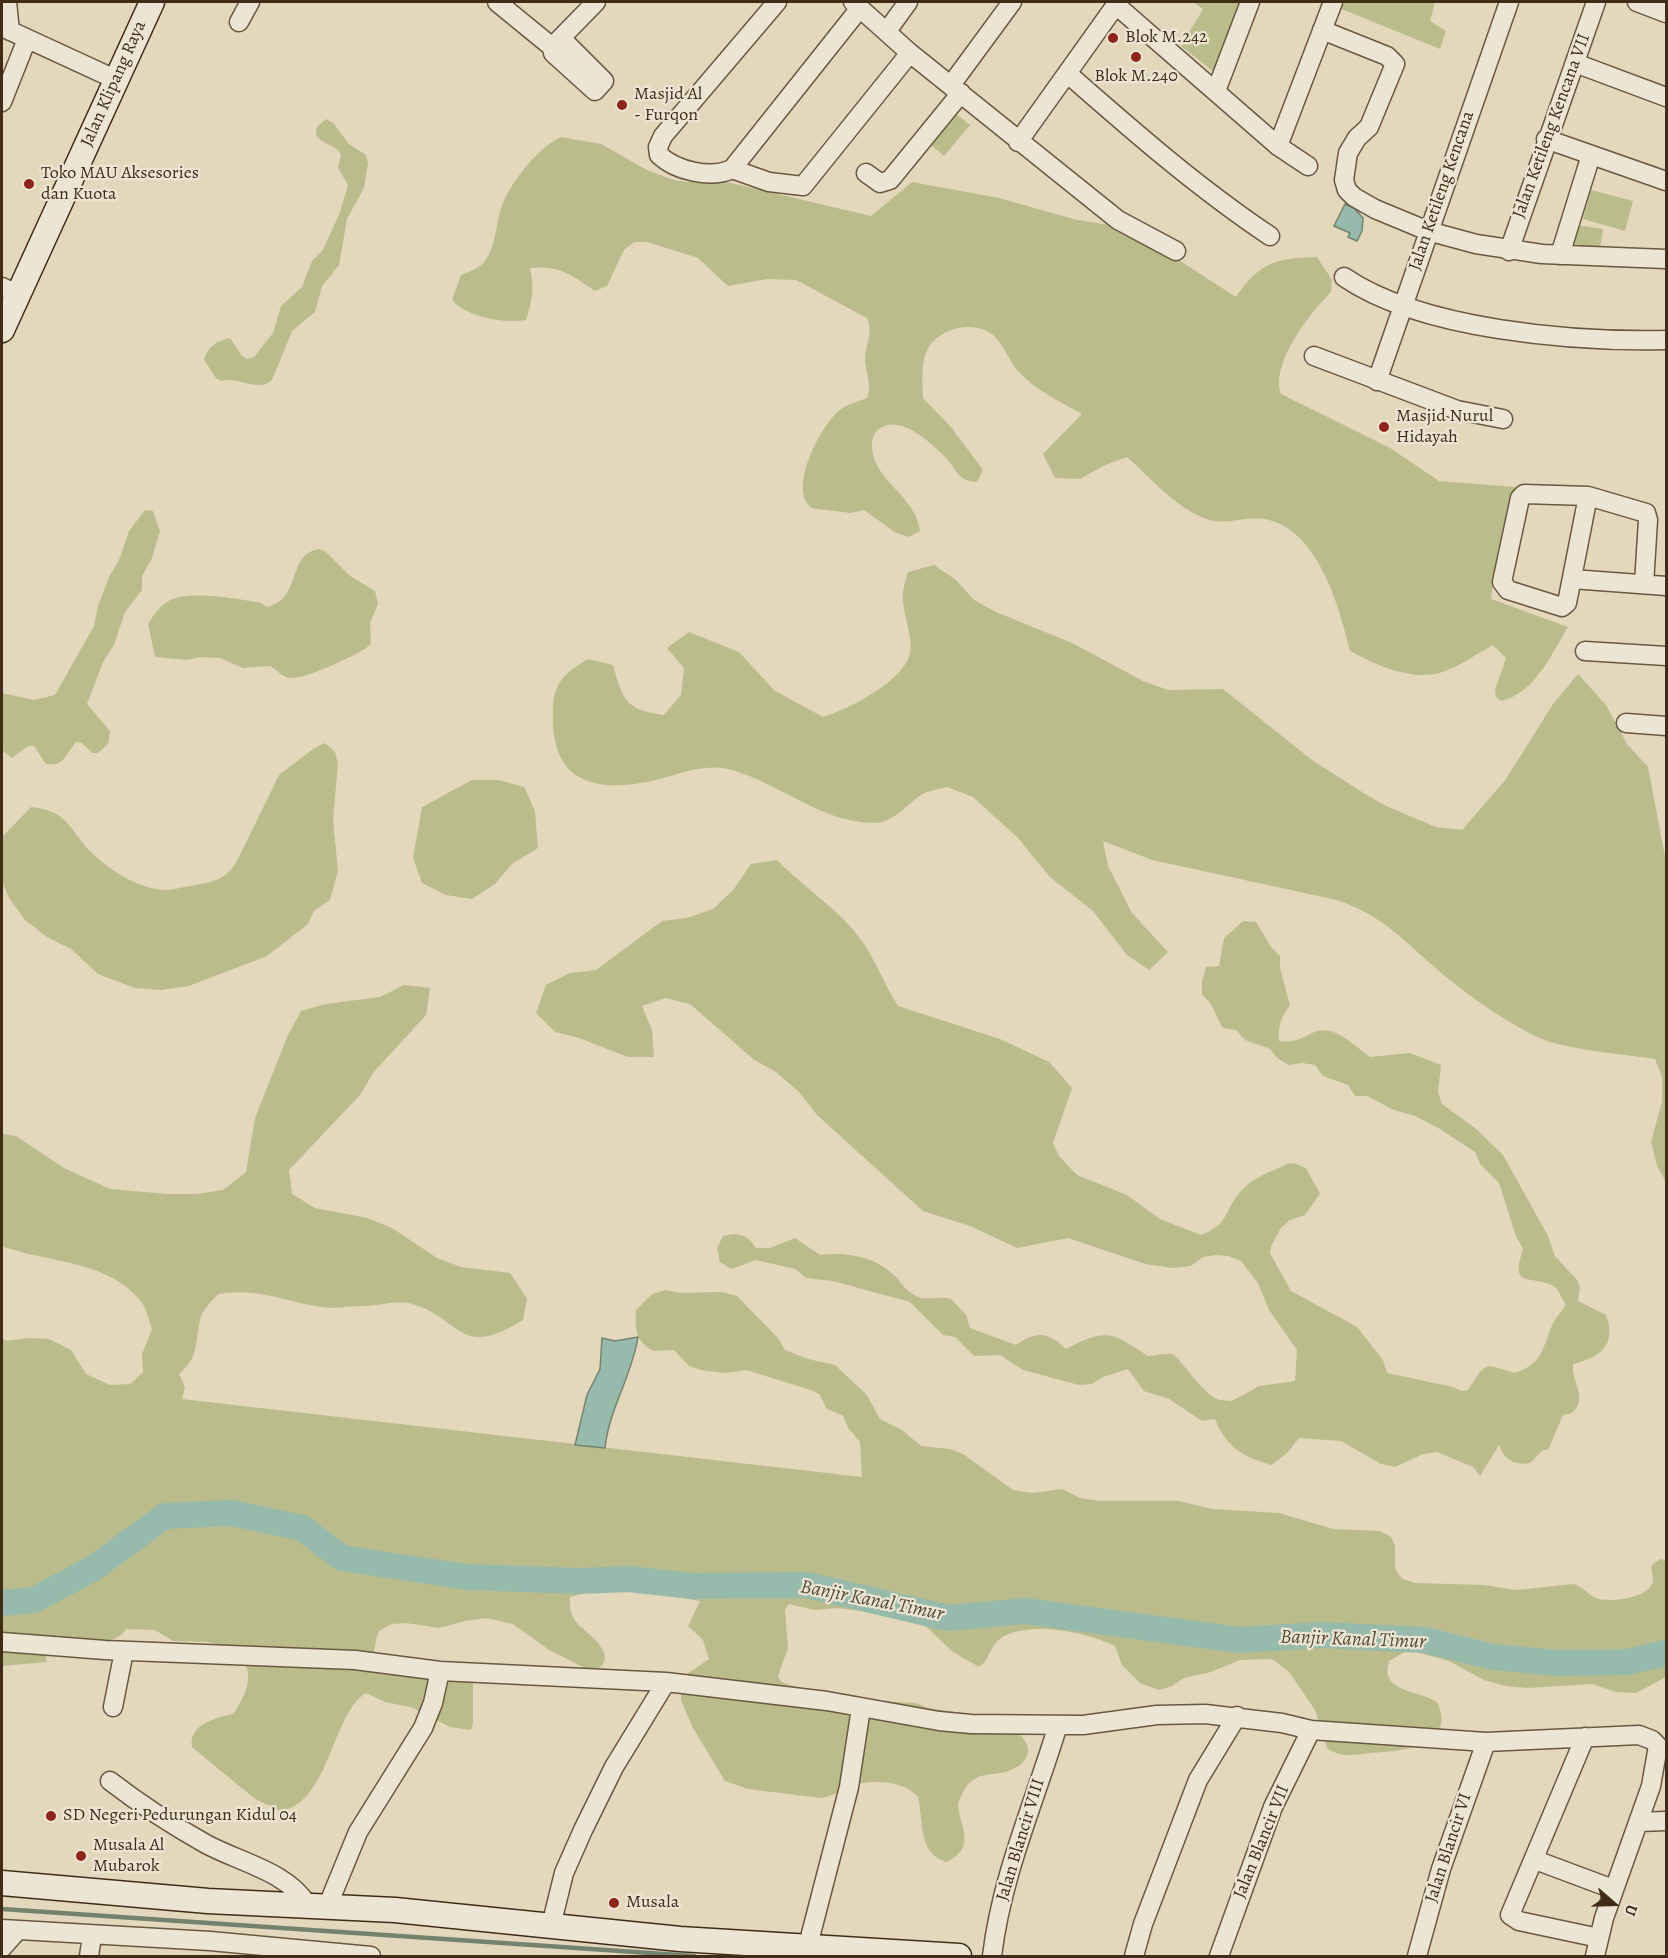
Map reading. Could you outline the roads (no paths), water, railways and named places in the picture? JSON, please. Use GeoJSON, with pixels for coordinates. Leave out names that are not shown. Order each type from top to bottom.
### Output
{"type":"FeatureCollection","features":[{"type":"Feature","properties":{"kind":"street"},"geometry":{"type":"LineString","coordinates":[[2,102],[13,32],[7,2]]}},
{"type":"Feature","properties":{"kind":"street","name":"Jalan Klipang Raya"},"geometry":{"type":"LineString","coordinates":[[2,330],[9,290],[117,80],[152,2]]}},
{"type":"Feature","properties":{"kind":"street"},"geometry":{"type":"LineString","coordinates":[[239,22],[250,2]]}},
{"type":"Feature","properties":{"kind":"street"},"geometry":{"type":"LineString","coordinates":[[497,2],[556,42],[596,2]]}},
{"type":"Feature","properties":{"kind":"street"},"geometry":{"type":"LineString","coordinates":[[777,2],[663,136],[658,147],[659,155],[666,161],[684,169],[721,174],[732,169],[856,5],[1018,142],[1118,220],[1176,251]]}},
{"type":"Feature","properties":{"kind":"street"},"geometry":{"type":"LineString","coordinates":[[887,31],[908,2]]}},
{"type":"Feature","properties":{"kind":"street"},"geometry":{"type":"LineString","coordinates":[[866,173],[880,183],[890,180],[956,89],[1012,2]]}},
{"type":"Feature","properties":{"kind":"street"},"geometry":{"type":"LineString","coordinates":[[1216,91],[1250,2]]}},
{"type":"Feature","properties":{"kind":"street"},"geometry":{"type":"LineString","coordinates":[[1278,146],[1333,2]]}},
{"type":"Feature","properties":{"kind":"street","name":"Jalan Ketileng Kencana"},"geometry":{"type":"LineString","coordinates":[[1377,381],[1401,306],[1509,2]]}},
{"type":"Feature","properties":{"kind":"street","name":"Jalan Ketileng Kencana VII"},"geometry":{"type":"LineString","coordinates":[[1509,251],[1546,139],[1596,2]]}},
{"type":"Feature","properties":{"kind":"street"},"geometry":{"type":"LineString","coordinates":[[1637,2],[1666,13]]}},
{"type":"Feature","properties":{"kind":"street"},"geometry":{"type":"LineString","coordinates":[[1018,142],[1117,3],[1278,146],[1308,166]]}},
{"type":"Feature","properties":{"kind":"street"},"geometry":{"type":"LineString","coordinates":[[1322,30],[1387,56],[1395,64],[1394,72],[1369,127],[1357,138],[1348,153],[1343,173],[1347,190],[1375,209],[1428,231],[1509,251],[1666,259]]}},
{"type":"Feature","properties":{"kind":"street"},"geometry":{"type":"LineString","coordinates":[[13,32],[117,80]]}},
{"type":"Feature","properties":{"kind":"street"},"geometry":{"type":"LineString","coordinates":[[732,169],[769,182],[803,186],[910,53]]}},
{"type":"Feature","properties":{"kind":"street"},"geometry":{"type":"LineString","coordinates":[[1575,63],[1666,97]]}},
{"type":"Feature","properties":{"kind":"street"},"geometry":{"type":"LineString","coordinates":[[1068,74],[1160,154],[1234,212],[1270,236]]}},
{"type":"Feature","properties":{"kind":"street"},"geometry":{"type":"LineString","coordinates":[[1546,139],[1666,181]]}},
{"type":"Feature","properties":{"kind":"street"},"geometry":{"type":"LineString","coordinates":[[1560,255],[1591,155]]}},
{"type":"Feature","properties":{"kind":"street"},"geometry":{"type":"LineString","coordinates":[[1344,277],[1357,286],[1401,306],[1484,325],[1544,334],[1633,341],[1666,340]]}},
{"type":"Feature","properties":{"kind":"street"},"geometry":{"type":"LineString","coordinates":[[1314,356],[1457,410],[1503,419]]}},
{"type":"Feature","properties":{"kind":"street"},"geometry":{"type":"LineString","coordinates":[[1588,496],[1567,603],[1562,607],[1508,590],[1502,582],[1521,496],[1588,496],[1642,512],[1648,517],[1644,584]]}},
{"type":"Feature","properties":{"kind":"street"},"geometry":{"type":"LineString","coordinates":[[1572,579],[1666,586]]}},
{"type":"Feature","properties":{"kind":"street"},"geometry":{"type":"LineString","coordinates":[[1585,651],[1666,656]]}},
{"type":"Feature","properties":{"kind":"street"},"geometry":{"type":"LineString","coordinates":[[1626,723],[1666,726]]}},
{"type":"Feature","properties":{"kind":"street"},"geometry":{"type":"LineString","coordinates":[[2,1642],[124,1651],[355,1660],[440,1671],[666,1682],[827,1701],[939,1721],[1058,1725],[1094,1724],[1157,1715],[1205,1714],[1237,1716],[1311,1730],[1486,1742],[1639,1735],[1656,1742],[1658,1750],[1651,1786],[1640,1822],[1613,1889],[1595,1956]]}},
{"type":"Feature","properties":{"kind":"street"},"geometry":{"type":"LineString","coordinates":[[114,1707],[124,1651]]}},
{"type":"Feature","properties":{"kind":"street"},"geometry":{"type":"LineString","coordinates":[[318,1904],[358,1832],[423,1728],[433,1703],[440,1671]]}},
{"type":"Feature","properties":{"kind":"street"},"geometry":{"type":"LineString","coordinates":[[551,1926],[564,1873],[583,1830],[614,1767],[666,1682]]}},
{"type":"Feature","properties":{"kind":"street"},"geometry":{"type":"LineString","coordinates":[[807,1949],[849,1787],[861,1708]]}},
{"type":"Feature","properties":{"kind":"street"},"geometry":{"type":"LineString","coordinates":[[1134,1956],[1146,1915],[1198,1780],[1237,1716]]}},
{"type":"Feature","properties":{"kind":"street","name":"Jalan Blancir VIII"},"geometry":{"type":"LineString","coordinates":[[992,1956],[1000,1907],[1026,1813],[1058,1725]]}},
{"type":"Feature","properties":{"kind":"street","name":"Jalan Blancir VII"},"geometry":{"type":"LineString","coordinates":[[1219,1956],[1273,1807],[1311,1730]]}},
{"type":"Feature","properties":{"kind":"street"},"geometry":{"type":"LineString","coordinates":[[1585,1737],[1560,1792],[1537,1856],[1523,1879],[1510,1915],[1519,1921],[1599,1938]]}},
{"type":"Feature","properties":{"kind":"street","name":"Jalan Blancir VI"},"geometry":{"type":"LineString","coordinates":[[1417,1956],[1441,1869],[1486,1742]]}},
{"type":"Feature","properties":{"kind":"street"},"geometry":{"type":"LineString","coordinates":[[110,1781],[150,1812],[208,1845],[284,1881],[318,1904]]}},
{"type":"Feature","properties":{"kind":"street"},"geometry":{"type":"LineString","coordinates":[[1640,1822],[1666,1821]]}},
{"type":"Feature","properties":{"kind":"street"},"geometry":{"type":"LineString","coordinates":[[1537,1856],[1538,1861],[1613,1889]]}},
{"type":"Feature","properties":{"kind":"street"},"geometry":{"type":"LineString","coordinates":[[2,1883],[208,1901],[318,1904],[551,1926],[697,1946],[959,1956]]}},
{"type":"Feature","properties":{"kind":"street"},"geometry":{"type":"LineString","coordinates":[[2,1948],[10,1929],[207,1949],[371,1956]]}},
{"type":"Feature","properties":{"kind":"street"},"geometry":{"type":"LineString","coordinates":[[89,1956],[92,1936]]}},
{"type":"Feature","properties":{"kind":"waterway","name":"Banjir Kanal Timur"},"geometry":{"type":"LineString","coordinates":[[2,1603],[34,1600],[92,1569],[165,1516],[232,1513],[302,1528],[342,1558],[466,1577],[579,1581],[629,1579],[692,1586],[807,1585],[948,1618],[1025,1611],[1239,1640],[1321,1635],[1425,1640],[1493,1657],[1558,1663],[1627,1662],[1666,1653]]}},
{"type":"Feature","properties":{"kind":"waterway"},"geometry":{"type":"LineString","coordinates":[[2,1909],[694,1956]]}},
{"type":"Feature","properties":{"kind":"place","name":"Blok M.242"},"geometry":{"type":"Point","coordinates":[1113,38]}},
{"type":"Feature","properties":{"kind":"place","name":"Blok M.240"},"geometry":{"type":"Point","coordinates":[1136,57]}},
{"type":"Feature","properties":{"kind":"place","name":"Masjid Al - Furqon"},"geometry":{"type":"Point","coordinates":[622,105]}},
{"type":"Feature","properties":{"kind":"place","name":"Toko MAU Aksesories dan Kuota"},"geometry":{"type":"Point","coordinates":[29,184]}},
{"type":"Feature","properties":{"kind":"place","name":"Masjid Nurul Hidayah"},"geometry":{"type":"Point","coordinates":[1384,427]}},
{"type":"Feature","properties":{"kind":"place","name":"SD Negeri Pedurungan Kidul 04"},"geometry":{"type":"Point","coordinates":[51,1816]}},
{"type":"Feature","properties":{"kind":"place","name":"Musala Al Mubarok"},"geometry":{"type":"Point","coordinates":[81,1856]}},
{"type":"Feature","properties":{"kind":"place","name":"Musala"},"geometry":{"type":"Point","coordinates":[614,1903]}}]}
